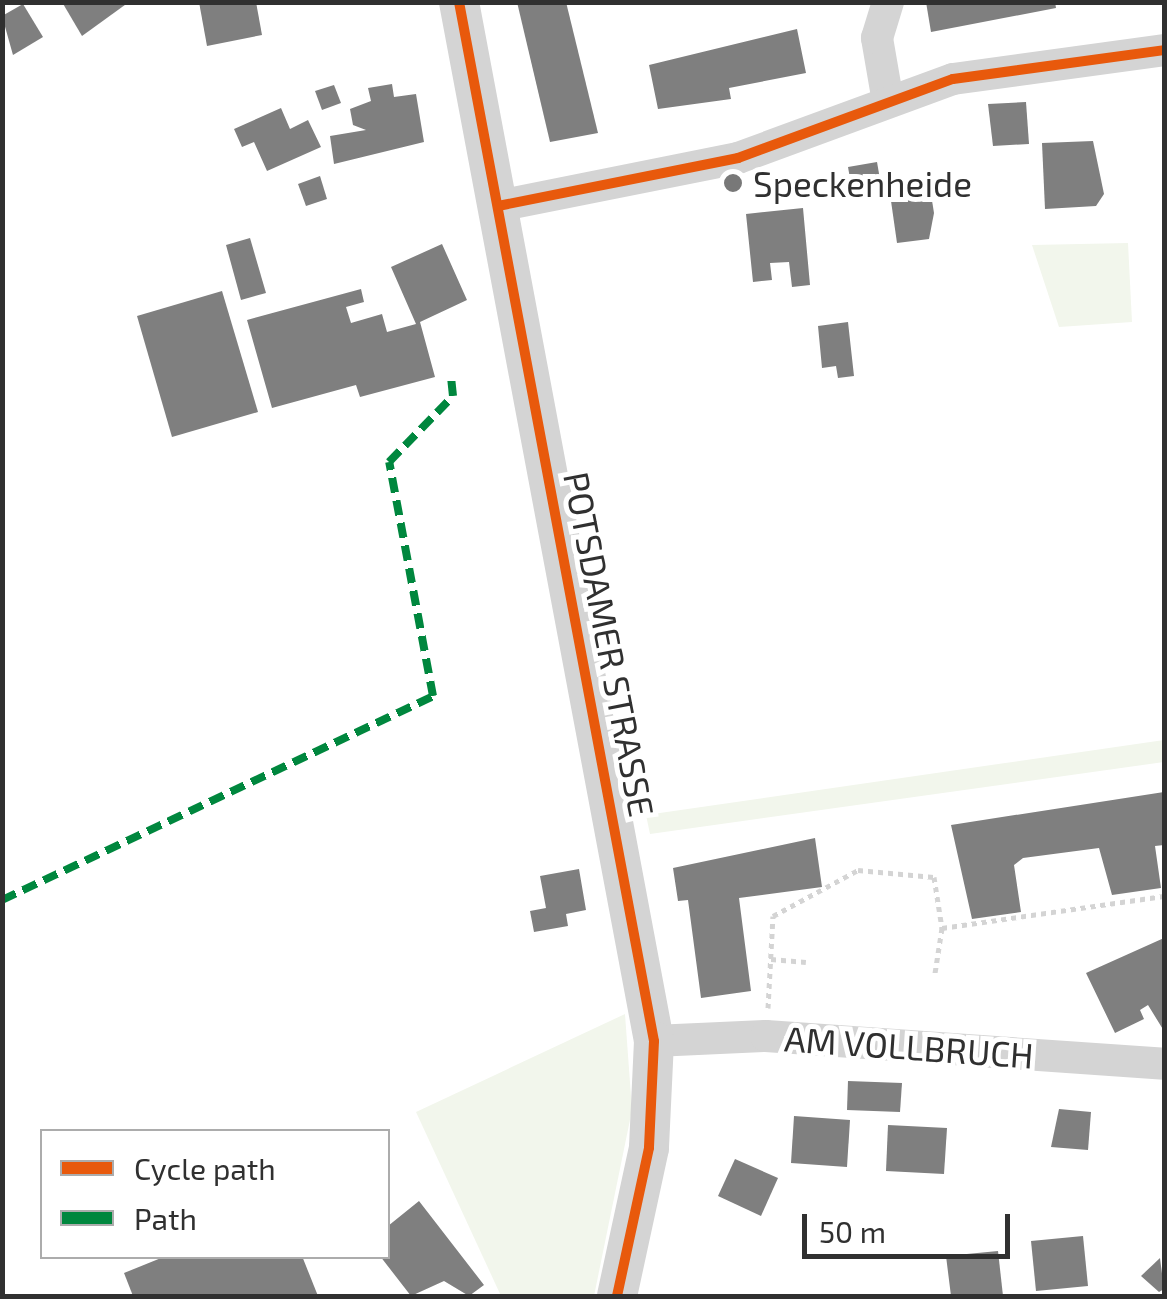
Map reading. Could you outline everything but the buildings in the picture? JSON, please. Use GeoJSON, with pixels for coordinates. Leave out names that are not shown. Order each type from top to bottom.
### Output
{"type":"FeatureCollection","features":[{"type":"Feature","properties":{"kind":"street","name":"POTSDAMER STRASSE"},"geometry":{"type":"LineString","coordinates":[[459,2],[654,1041],[649,1148],[617,1296]]}},
{"type":"Feature","properties":{"kind":"street"},"geometry":{"type":"LineString","coordinates":[[888,2],[877,38],[888,96]]}},
{"type":"Feature","properties":{"kind":"street"},"geometry":{"type":"LineString","coordinates":[[498,206],[738,158],[888,96],[1164,50]]}},
{"type":"Feature","properties":{"kind":"street","name":"AM VOLLBRUCH"},"geometry":{"type":"LineString","coordinates":[[654,1041],[766,1036],[1164,1064]]}},
{"type":"Feature","properties":{"kind":"path"},"geometry":{"type":"LineString","coordinates":[[766,1036],[774,916],[858,870],[934,877],[942,928],[936,974]]}},
{"type":"Feature","properties":{"kind":"path"},"geometry":{"type":"LineString","coordinates":[[942,928],[1164,896]]}},
{"type":"Feature","properties":{"kind":"path"},"geometry":{"type":"LineString","coordinates":[[771,959],[806,962]]}},
{"type":"Feature","properties":{"kind":"shaded area"},"geometry":{"type":"Polygon","coordinates":[[[1128,243],[1132,322],[1059,327],[1032,245],[1128,243]]]}},
{"type":"Feature","properties":{"kind":"shaded area"},"geometry":{"type":"Polygon","coordinates":[[[1164,740],[1164,762],[650,834],[646,815],[1164,740]]]}},
{"type":"Feature","properties":{"kind":"shaded area"},"geometry":{"type":"Polygon","coordinates":[[[625,1014],[632,1110],[594,1296],[501,1296],[416,1112],[625,1014]]]}},
{"type":"Feature","properties":{"kind":"marked path"},"geometry":{"type":"LineString","coordinates":[[2,900],[433,696],[389,462],[453,396],[451,376]]}},
{"type":"Feature","properties":{"kind":"cycle path"},"geometry":{"type":"LineString","coordinates":[[459,2],[654,1041],[649,1148],[617,1296]]}},
{"type":"Feature","properties":{"kind":"cycle path"},"geometry":{"type":"LineString","coordinates":[[498,206],[738,158],[953,79],[1164,50]]}},
{"type":"Feature","properties":{"kind":"place","name":"Speckenheide"},"geometry":{"type":"Point","coordinates":[733,183]}}]}
